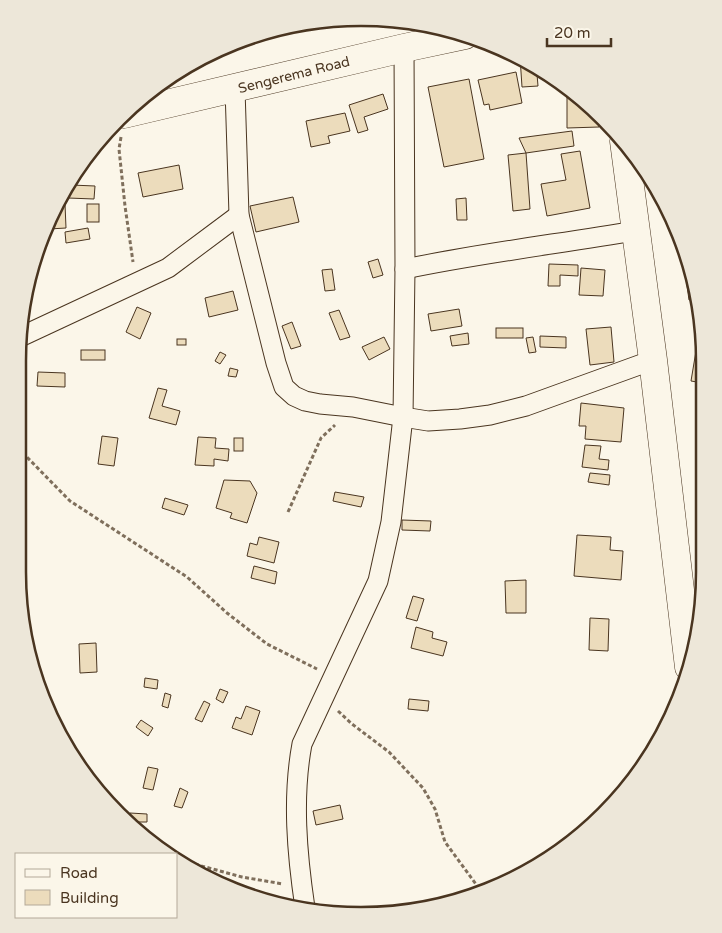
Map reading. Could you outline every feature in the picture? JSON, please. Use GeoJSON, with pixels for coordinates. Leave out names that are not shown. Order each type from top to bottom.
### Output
{"type":"FeatureCollection","features":[{"type":"Feature","properties":{"kind":"street","name":"Sengerema Road"},"geometry":{"type":"LineString","coordinates":[[142,107],[236,89],[449,38]]}},
{"type":"Feature","properties":{"kind":"street"},"geometry":{"type":"LineString","coordinates":[[304,902],[298,856],[296,796],[302,744],[378,581],[391,522],[403,417],[405,269],[404,48]]}},
{"type":"Feature","properties":{"kind":"street"},"geometry":{"type":"LineString","coordinates":[[236,89],[239,215],[276,363],[284,387],[294,396],[305,401],[320,404],[353,407],[403,417],[428,420],[460,420],[526,406],[653,360]]}},
{"type":"Feature","properties":{"kind":"street"},"geometry":{"type":"LineString","coordinates":[[626,156],[687,645]]}},
{"type":"Feature","properties":{"kind":"street"},"geometry":{"type":"LineString","coordinates":[[27,334],[168,268],[239,215]]}},
{"type":"Feature","properties":{"kind":"street"},"geometry":{"type":"LineString","coordinates":[[405,269],[465,257],[635,231]]}},
{"type":"Feature","properties":{"kind":"path"},"geometry":{"type":"LineString","coordinates":[[131,118],[119,149],[136,283]]}},
{"type":"Feature","properties":{"kind":"path"},"geometry":{"type":"LineString","coordinates":[[288,512],[321,438],[353,407]]}},
{"type":"Feature","properties":{"kind":"path"},"geometry":{"type":"LineString","coordinates":[[26,456],[70,501],[187,577],[227,613],[267,644],[333,677]]}},
{"type":"Feature","properties":{"kind":"path"},"geometry":{"type":"LineString","coordinates":[[324,697],[352,724],[389,752],[424,788],[435,809],[445,842],[477,886]]}},
{"type":"Feature","properties":{"kind":"path"},"geometry":{"type":"LineString","coordinates":[[202,866],[242,877],[303,888]]}},
{"type":"Feature","properties":{"kind":"building"},"geometry":{"type":"Polygon","coordinates":[[[521,67],[537,77],[538,86],[522,87],[521,67]]]}},
{"type":"Feature","properties":{"kind":"building"},"geometry":{"type":"Polygon","coordinates":[[[516,72],[522,103],[490,110],[489,104],[484,105],[478,80],[516,72]]]}},
{"type":"Feature","properties":{"kind":"building"},"geometry":{"type":"Polygon","coordinates":[[[469,79],[484,159],[444,167],[428,87],[469,79]]]}},
{"type":"Feature","properties":{"kind":"building"},"geometry":{"type":"Polygon","coordinates":[[[383,94],[388,109],[364,117],[368,130],[358,133],[349,105],[383,94]]]}},
{"type":"Feature","properties":{"kind":"building"},"geometry":{"type":"Polygon","coordinates":[[[567,97],[599,125],[599,127],[567,128],[567,97]]]}},
{"type":"Feature","properties":{"kind":"building"},"geometry":{"type":"Polygon","coordinates":[[[345,113],[350,131],[328,136],[330,143],[311,147],[306,121],[345,113]]]}},
{"type":"Feature","properties":{"kind":"building"},"geometry":{"type":"Polygon","coordinates":[[[572,131],[574,146],[526,153],[519,138],[572,131]]]}},
{"type":"Feature","properties":{"kind":"building"},"geometry":{"type":"Polygon","coordinates":[[[580,151],[590,208],[547,216],[541,184],[566,180],[561,154],[580,151]]]}},
{"type":"Feature","properties":{"kind":"building"},"geometry":{"type":"Polygon","coordinates":[[[526,153],[530,209],[513,211],[508,155],[526,153]]]}},
{"type":"Feature","properties":{"kind":"building"},"geometry":{"type":"Polygon","coordinates":[[[179,165],[183,189],[143,197],[138,173],[179,165]]]}},
{"type":"Feature","properties":{"kind":"building"},"geometry":{"type":"Polygon","coordinates":[[[77,185],[95,186],[94,199],[69,198],[77,185]]]}},
{"type":"Feature","properties":{"kind":"building"},"geometry":{"type":"Polygon","coordinates":[[[293,197],[299,222],[256,232],[250,206],[293,197]]]}},
{"type":"Feature","properties":{"kind":"building"},"geometry":{"type":"Polygon","coordinates":[[[466,198],[467,220],[457,220],[456,199],[466,198]]]}},
{"type":"Feature","properties":{"kind":"building"},"geometry":{"type":"Polygon","coordinates":[[[87,204],[99,204],[99,222],[87,222],[87,204]]]}},
{"type":"Feature","properties":{"kind":"building"},"geometry":{"type":"Polygon","coordinates":[[[65,205],[66,228],[54,229],[65,205]]]}},
{"type":"Feature","properties":{"kind":"building"},"geometry":{"type":"Polygon","coordinates":[[[88,228],[90,239],[66,243],[65,232],[88,228]]]}},
{"type":"Feature","properties":{"kind":"building"},"geometry":{"type":"Polygon","coordinates":[[[378,259],[383,275],[373,278],[368,262],[378,259]]]}},
{"type":"Feature","properties":{"kind":"building"},"geometry":{"type":"Polygon","coordinates":[[[549,264],[578,265],[578,276],[560,275],[560,286],[548,286],[549,264]]]}},
{"type":"Feature","properties":{"kind":"building"},"geometry":{"type":"Polygon","coordinates":[[[581,268],[605,270],[603,296],[579,295],[581,268]]]}},
{"type":"Feature","properties":{"kind":"building"},"geometry":{"type":"Polygon","coordinates":[[[332,269],[335,290],[325,291],[322,270],[332,269]]]}},
{"type":"Feature","properties":{"kind":"building"},"geometry":{"type":"Polygon","coordinates":[[[233,291],[238,310],[209,317],[205,298],[233,291]]]}},
{"type":"Feature","properties":{"kind":"building"},"geometry":{"type":"Polygon","coordinates":[[[137,307],[151,313],[140,339],[126,332],[137,307]]]}},
{"type":"Feature","properties":{"kind":"building"},"geometry":{"type":"Polygon","coordinates":[[[459,309],[462,326],[431,331],[428,314],[459,309]]]}},
{"type":"Feature","properties":{"kind":"building"},"geometry":{"type":"Polygon","coordinates":[[[339,310],[350,337],[340,340],[329,313],[339,310]]]}},
{"type":"Feature","properties":{"kind":"building"},"geometry":{"type":"Polygon","coordinates":[[[292,322],[301,346],[291,349],[282,326],[292,322]]]}},
{"type":"Feature","properties":{"kind":"building"},"geometry":{"type":"Polygon","coordinates":[[[611,327],[614,362],[590,365],[586,329],[611,327]]]}},
{"type":"Feature","properties":{"kind":"building"},"geometry":{"type":"Polygon","coordinates":[[[496,328],[523,328],[523,338],[496,338],[496,328]]]}},
{"type":"Feature","properties":{"kind":"building"},"geometry":{"type":"Polygon","coordinates":[[[468,333],[469,344],[452,346],[450,336],[468,333]]]}},
{"type":"Feature","properties":{"kind":"building"},"geometry":{"type":"Polygon","coordinates":[[[540,336],[566,337],[566,348],[540,347],[540,336]]]}},
{"type":"Feature","properties":{"kind":"building"},"geometry":{"type":"Polygon","coordinates":[[[384,337],[390,349],[369,360],[362,347],[384,337]]]}},
{"type":"Feature","properties":{"kind":"building"},"geometry":{"type":"Polygon","coordinates":[[[533,337],[536,352],[529,353],[526,338],[533,337]]]}},
{"type":"Feature","properties":{"kind":"building"},"geometry":{"type":"Polygon","coordinates":[[[177,339],[186,339],[186,345],[177,345],[177,339]]]}},
{"type":"Feature","properties":{"kind":"building"},"geometry":{"type":"Polygon","coordinates":[[[81,350],[105,350],[105,360],[81,360],[81,350]]]}},
{"type":"Feature","properties":{"kind":"building"},"geometry":{"type":"Polygon","coordinates":[[[220,352],[226,355],[220,364],[215,361],[220,352]]]}},
{"type":"Feature","properties":{"kind":"building"},"geometry":{"type":"Polygon","coordinates":[[[696,353],[696,382],[691,381],[696,353]]]}},
{"type":"Feature","properties":{"kind":"building"},"geometry":{"type":"Polygon","coordinates":[[[230,368],[238,370],[236,377],[228,376],[230,368]]]}},
{"type":"Feature","properties":{"kind":"building"},"geometry":{"type":"Polygon","coordinates":[[[38,372],[65,373],[65,387],[37,386],[38,372]]]}},
{"type":"Feature","properties":{"kind":"building"},"geometry":{"type":"Polygon","coordinates":[[[158,388],[167,390],[162,406],[180,411],[176,425],[149,418],[158,388]]]}},
{"type":"Feature","properties":{"kind":"building"},"geometry":{"type":"Polygon","coordinates":[[[581,403],[624,408],[621,442],[585,439],[586,426],[579,426],[581,403]]]}},
{"type":"Feature","properties":{"kind":"building"},"geometry":{"type":"Polygon","coordinates":[[[102,436],[118,438],[114,466],[98,464],[102,436]]]}},
{"type":"Feature","properties":{"kind":"building"},"geometry":{"type":"Polygon","coordinates":[[[198,437],[216,438],[215,448],[229,449],[228,461],[214,459],[214,466],[195,465],[198,437]]]}},
{"type":"Feature","properties":{"kind":"building"},"geometry":{"type":"Polygon","coordinates":[[[234,438],[243,438],[243,451],[234,451],[234,438]]]}},
{"type":"Feature","properties":{"kind":"building"},"geometry":{"type":"Polygon","coordinates":[[[585,445],[601,446],[599,459],[609,460],[608,470],[582,467],[585,445]]]}},
{"type":"Feature","properties":{"kind":"building"},"geometry":{"type":"Polygon","coordinates":[[[590,473],[610,475],[609,485],[588,482],[590,473]]]}},
{"type":"Feature","properties":{"kind":"building"},"geometry":{"type":"Polygon","coordinates":[[[224,480],[250,481],[257,493],[247,523],[230,518],[232,513],[216,508],[224,480]]]}},
{"type":"Feature","properties":{"kind":"building"},"geometry":{"type":"Polygon","coordinates":[[[335,492],[364,497],[361,507],[333,501],[335,492]]]}},
{"type":"Feature","properties":{"kind":"building"},"geometry":{"type":"Polygon","coordinates":[[[165,498],[188,505],[184,515],[162,508],[165,498]]]}},
{"type":"Feature","properties":{"kind":"building"},"geometry":{"type":"Polygon","coordinates":[[[402,520],[431,521],[430,531],[402,530],[402,520]]]}},
{"type":"Feature","properties":{"kind":"building"},"geometry":{"type":"Polygon","coordinates":[[[577,535],[611,537],[610,550],[623,551],[621,580],[574,576],[577,535]]]}},
{"type":"Feature","properties":{"kind":"building"},"geometry":{"type":"Polygon","coordinates":[[[259,537],[279,542],[274,563],[247,556],[250,543],[257,545],[259,537]]]}},
{"type":"Feature","properties":{"kind":"building"},"geometry":{"type":"Polygon","coordinates":[[[254,566],[277,572],[275,584],[251,578],[254,566]]]}},
{"type":"Feature","properties":{"kind":"building"},"geometry":{"type":"Polygon","coordinates":[[[526,580],[526,613],[506,613],[505,581],[526,580]]]}},
{"type":"Feature","properties":{"kind":"building"},"geometry":{"type":"Polygon","coordinates":[[[413,596],[424,599],[417,621],[406,618],[413,596]]]}},
{"type":"Feature","properties":{"kind":"building"},"geometry":{"type":"Polygon","coordinates":[[[590,618],[609,619],[608,651],[589,650],[590,618]]]}},
{"type":"Feature","properties":{"kind":"building"},"geometry":{"type":"Polygon","coordinates":[[[416,627],[433,632],[432,638],[447,642],[443,656],[411,648],[416,627]]]}},
{"type":"Feature","properties":{"kind":"building"},"geometry":{"type":"Polygon","coordinates":[[[96,643],[97,672],[80,673],[79,644],[96,643]]]}},
{"type":"Feature","properties":{"kind":"building"},"geometry":{"type":"Polygon","coordinates":[[[145,678],[158,680],[157,689],[144,687],[145,678]]]}},
{"type":"Feature","properties":{"kind":"building"},"geometry":{"type":"Polygon","coordinates":[[[220,689],[228,692],[223,703],[216,699],[220,689]]]}},
{"type":"Feature","properties":{"kind":"building"},"geometry":{"type":"Polygon","coordinates":[[[165,693],[171,695],[168,708],[162,706],[165,693]]]}},
{"type":"Feature","properties":{"kind":"building"},"geometry":{"type":"Polygon","coordinates":[[[409,699],[429,701],[428,711],[408,709],[409,699]]]}},
{"type":"Feature","properties":{"kind":"building"},"geometry":{"type":"Polygon","coordinates":[[[204,701],[210,704],[202,722],[195,719],[204,701]]]}},
{"type":"Feature","properties":{"kind":"building"},"geometry":{"type":"Polygon","coordinates":[[[246,706],[260,711],[252,735],[232,728],[236,717],[241,719],[246,706]]]}},
{"type":"Feature","properties":{"kind":"building"},"geometry":{"type":"Polygon","coordinates":[[[141,720],[153,728],[148,736],[136,727],[141,720]]]}},
{"type":"Feature","properties":{"kind":"building"},"geometry":{"type":"Polygon","coordinates":[[[148,767],[158,769],[153,790],[143,788],[148,767]]]}},
{"type":"Feature","properties":{"kind":"building"},"geometry":{"type":"Polygon","coordinates":[[[180,788],[188,792],[182,808],[174,806],[180,788]]]}},
{"type":"Feature","properties":{"kind":"building"},"geometry":{"type":"Polygon","coordinates":[[[340,805],[343,819],[316,825],[313,811],[340,805]]]}},
{"type":"Feature","properties":{"kind":"building"},"geometry":{"type":"Polygon","coordinates":[[[130,813],[147,814],[147,822],[138,822],[130,813]]]}}]}
